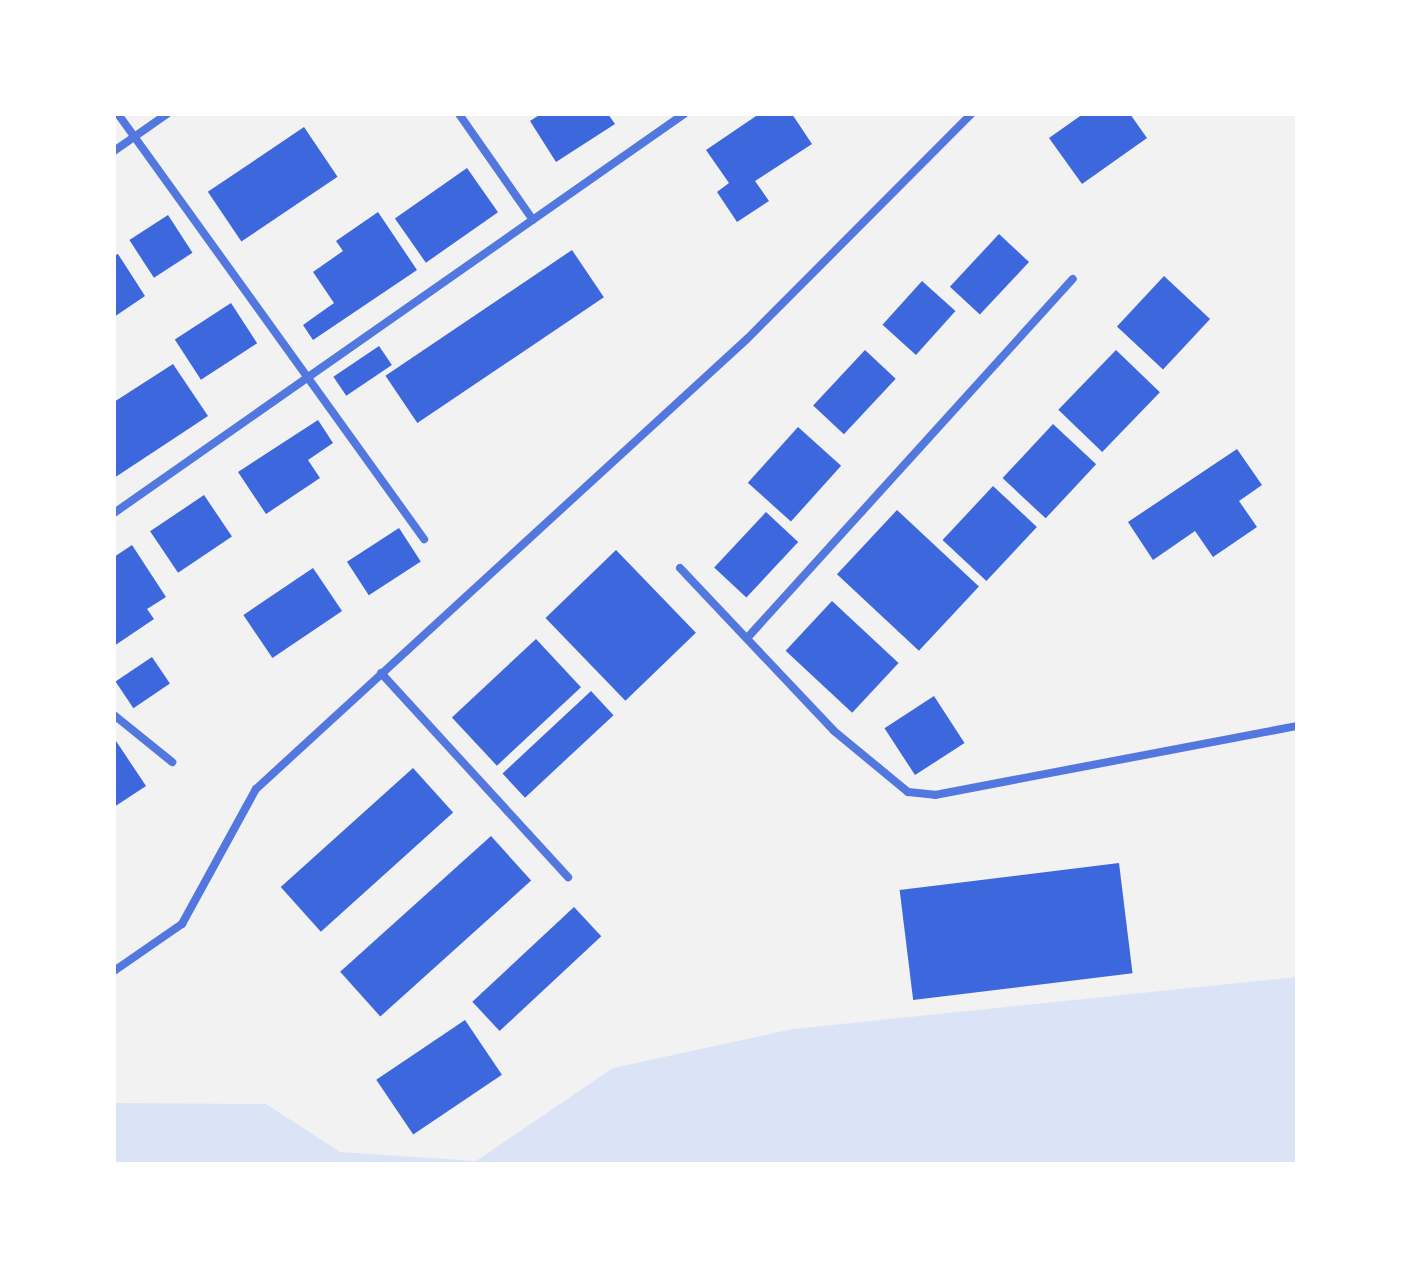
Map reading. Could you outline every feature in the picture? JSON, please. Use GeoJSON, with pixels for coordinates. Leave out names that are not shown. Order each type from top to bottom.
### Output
{"type":"FeatureCollection","features":[{"type":"Feature","properties":{"kind":"street"},"geometry":{"type":"LineString","coordinates":[[118,114],[303,380],[424,539]]}},
{"type":"Feature","properties":{"kind":"street"},"geometry":{"type":"LineString","coordinates":[[114,151],[167,114]]}},
{"type":"Feature","properties":{"kind":"street"},"geometry":{"type":"LineString","coordinates":[[459,114],[533,220]]}},
{"type":"Feature","properties":{"kind":"street"},"geometry":{"type":"LineString","coordinates":[[114,513],[684,114]]}},
{"type":"Feature","properties":{"kind":"street"},"geometry":{"type":"LineString","coordinates":[[114,971],[182,924],[256,789],[747,339],[971,114]]}},
{"type":"Feature","properties":{"kind":"street"},"geometry":{"type":"LineString","coordinates":[[749,636],[1073,279]]}},
{"type":"Feature","properties":{"kind":"street"},"geometry":{"type":"LineString","coordinates":[[680,568],[749,636],[834,731],[908,792],[935,795],[1297,726]]}},
{"type":"Feature","properties":{"kind":"street"},"geometry":{"type":"LineString","coordinates":[[381,673],[568,877]]}},
{"type":"Feature","properties":{"kind":"street"},"geometry":{"type":"LineString","coordinates":[[114,715],[172,762]]}},
{"type":"Feature","properties":{"kind":"shaded area"},"geometry":{"type":"Polygon","coordinates":[[[1297,977],[1297,1164],[114,1164],[114,1103],[266,1104],[340,1152],[476,1161],[613,1068],[793,1029],[1297,977]]]}},
{"type":"Feature","properties":{"kind":"building"},"geometry":{"type":"Polygon","coordinates":[[[541,114],[608,114],[615,124],[556,162],[530,121],[541,114]]]}},
{"type":"Feature","properties":{"kind":"building"},"geometry":{"type":"Polygon","coordinates":[[[759,114],[792,114],[812,144],[755,181],[769,201],[737,222],[717,192],[729,183],[706,150],[759,114]]]}},
{"type":"Feature","properties":{"kind":"building"},"geometry":{"type":"Polygon","coordinates":[[[1083,114],[1130,114],[1147,138],[1082,184],[1049,138],[1083,114]]]}},
{"type":"Feature","properties":{"kind":"building"},"geometry":{"type":"Polygon","coordinates":[[[304,127],[338,177],[241,242],[208,192],[304,127]]]}},
{"type":"Feature","properties":{"kind":"building"},"geometry":{"type":"Polygon","coordinates":[[[467,168],[498,212],[426,263],[395,218],[467,168]]]}},
{"type":"Feature","properties":{"kind":"building"},"geometry":{"type":"Polygon","coordinates":[[[378,212],[417,270],[313,340],[303,325],[334,303],[313,272],[343,251],[336,241],[378,212]]]}},
{"type":"Feature","properties":{"kind":"building"},"geometry":{"type":"Polygon","coordinates":[[[168,215],[193,253],[154,278],[129,240],[168,215]]]}},
{"type":"Feature","properties":{"kind":"building"},"geometry":{"type":"Polygon","coordinates":[[[999,234],[1029,262],[980,315],[950,287],[999,234]]]}},
{"type":"Feature","properties":{"kind":"building"},"geometry":{"type":"Polygon","coordinates":[[[572,250],[604,297],[417,423],[385,376],[572,250]]]}},
{"type":"Feature","properties":{"kind":"building"},"geometry":{"type":"Polygon","coordinates":[[[118,254],[145,296],[114,317],[114,256],[118,254]]]}},
{"type":"Feature","properties":{"kind":"building"},"geometry":{"type":"Polygon","coordinates":[[[1164,276],[1210,319],[1163,369],[1117,326],[1164,276]]]}},
{"type":"Feature","properties":{"kind":"building"},"geometry":{"type":"Polygon","coordinates":[[[922,281],[955,311],[916,355],[883,325],[922,281]]]}},
{"type":"Feature","properties":{"kind":"building"},"geometry":{"type":"Polygon","coordinates":[[[231,303],[257,343],[201,380],[175,339],[231,303]]]}},
{"type":"Feature","properties":{"kind":"building"},"geometry":{"type":"Polygon","coordinates":[[[379,346],[392,365],[346,396],[333,377],[379,346]]]}},
{"type":"Feature","properties":{"kind":"building"},"geometry":{"type":"Polygon","coordinates":[[[865,350],[896,379],[844,434],[813,406],[865,350]]]}},
{"type":"Feature","properties":{"kind":"building"},"geometry":{"type":"Polygon","coordinates":[[[1116,350],[1160,392],[1102,452],[1058,410],[1116,350]]]}},
{"type":"Feature","properties":{"kind":"building"},"geometry":{"type":"Polygon","coordinates":[[[173,364],[208,416],[114,478],[114,402],[173,364]]]}},
{"type":"Feature","properties":{"kind":"building"},"geometry":{"type":"Polygon","coordinates":[[[318,420],[333,443],[308,460],[320,478],[266,514],[238,472],[318,420]]]}},
{"type":"Feature","properties":{"kind":"building"},"geometry":{"type":"Polygon","coordinates":[[[1053,424],[1096,464],[1046,518],[1003,478],[1053,424]]]}},
{"type":"Feature","properties":{"kind":"building"},"geometry":{"type":"Polygon","coordinates":[[[798,427],[841,466],[791,522],[748,483],[798,427]]]}},
{"type":"Feature","properties":{"kind":"building"},"geometry":{"type":"Polygon","coordinates":[[[1237,449],[1262,485],[1239,501],[1257,527],[1213,557],[1195,531],[1153,560],[1128,522],[1237,449]]]}},
{"type":"Feature","properties":{"kind":"building"},"geometry":{"type":"Polygon","coordinates":[[[993,486],[1037,527],[986,581],[943,540],[993,486]]]}},
{"type":"Feature","properties":{"kind":"building"},"geometry":{"type":"Polygon","coordinates":[[[204,495],[232,536],[178,573],[150,531],[204,495]]]}},
{"type":"Feature","properties":{"kind":"building"},"geometry":{"type":"Polygon","coordinates":[[[897,510],[979,586],[919,651],[837,574],[897,510]]]}},
{"type":"Feature","properties":{"kind":"building"},"geometry":{"type":"Polygon","coordinates":[[[766,512],[798,542],[746,598],[714,568],[766,512]]]}},
{"type":"Feature","properties":{"kind":"building"},"geometry":{"type":"Polygon","coordinates":[[[399,528],[421,562],[369,595],[347,562],[399,528]]]}},
{"type":"Feature","properties":{"kind":"building"},"geometry":{"type":"Polygon","coordinates":[[[132,545],[166,597],[147,609],[154,619],[114,646],[114,557],[132,545]]]}},
{"type":"Feature","properties":{"kind":"building"},"geometry":{"type":"Polygon","coordinates":[[[616,550],[696,633],[625,701],[546,618],[616,550]]]}},
{"type":"Feature","properties":{"kind":"building"},"geometry":{"type":"Polygon","coordinates":[[[313,568],[342,611],[272,658],[243,615],[313,568]]]}},
{"type":"Feature","properties":{"kind":"building"},"geometry":{"type":"Polygon","coordinates":[[[832,601],[899,663],[852,713],[786,651],[832,601]]]}},
{"type":"Feature","properties":{"kind":"building"},"geometry":{"type":"Polygon","coordinates":[[[536,639],[581,687],[497,766],[452,717],[536,639]]]}},
{"type":"Feature","properties":{"kind":"building"},"geometry":{"type":"Polygon","coordinates":[[[152,657],[170,684],[133,708],[116,682],[152,657]]]}},
{"type":"Feature","properties":{"kind":"building"},"geometry":{"type":"Polygon","coordinates":[[[591,691],[614,715],[525,798],[503,774],[591,691]]]}},
{"type":"Feature","properties":{"kind":"building"},"geometry":{"type":"Polygon","coordinates":[[[934,696],[964,743],[915,775],[885,728],[934,696]]]}},
{"type":"Feature","properties":{"kind":"building"},"geometry":{"type":"Polygon","coordinates":[[[116,741],[146,786],[114,807],[114,743],[116,741]]]}},
{"type":"Feature","properties":{"kind":"building"},"geometry":{"type":"Polygon","coordinates":[[[413,768],[453,813],[321,932],[281,887],[413,768]]]}},
{"type":"Feature","properties":{"kind":"building"},"geometry":{"type":"Polygon","coordinates":[[[491,836],[531,881],[380,1016],[340,972],[491,836]]]}},
{"type":"Feature","properties":{"kind":"building"},"geometry":{"type":"Polygon","coordinates":[[[1119,863],[1133,973],[913,1000],[900,890],[1119,863]]]}},
{"type":"Feature","properties":{"kind":"building"},"geometry":{"type":"Polygon","coordinates":[[[574,907],[601,936],[500,1031],[472,1002],[574,907]]]}},
{"type":"Feature","properties":{"kind":"building"},"geometry":{"type":"Polygon","coordinates":[[[465,1020],[502,1075],[413,1135],[376,1080],[465,1020]]]}}]}
